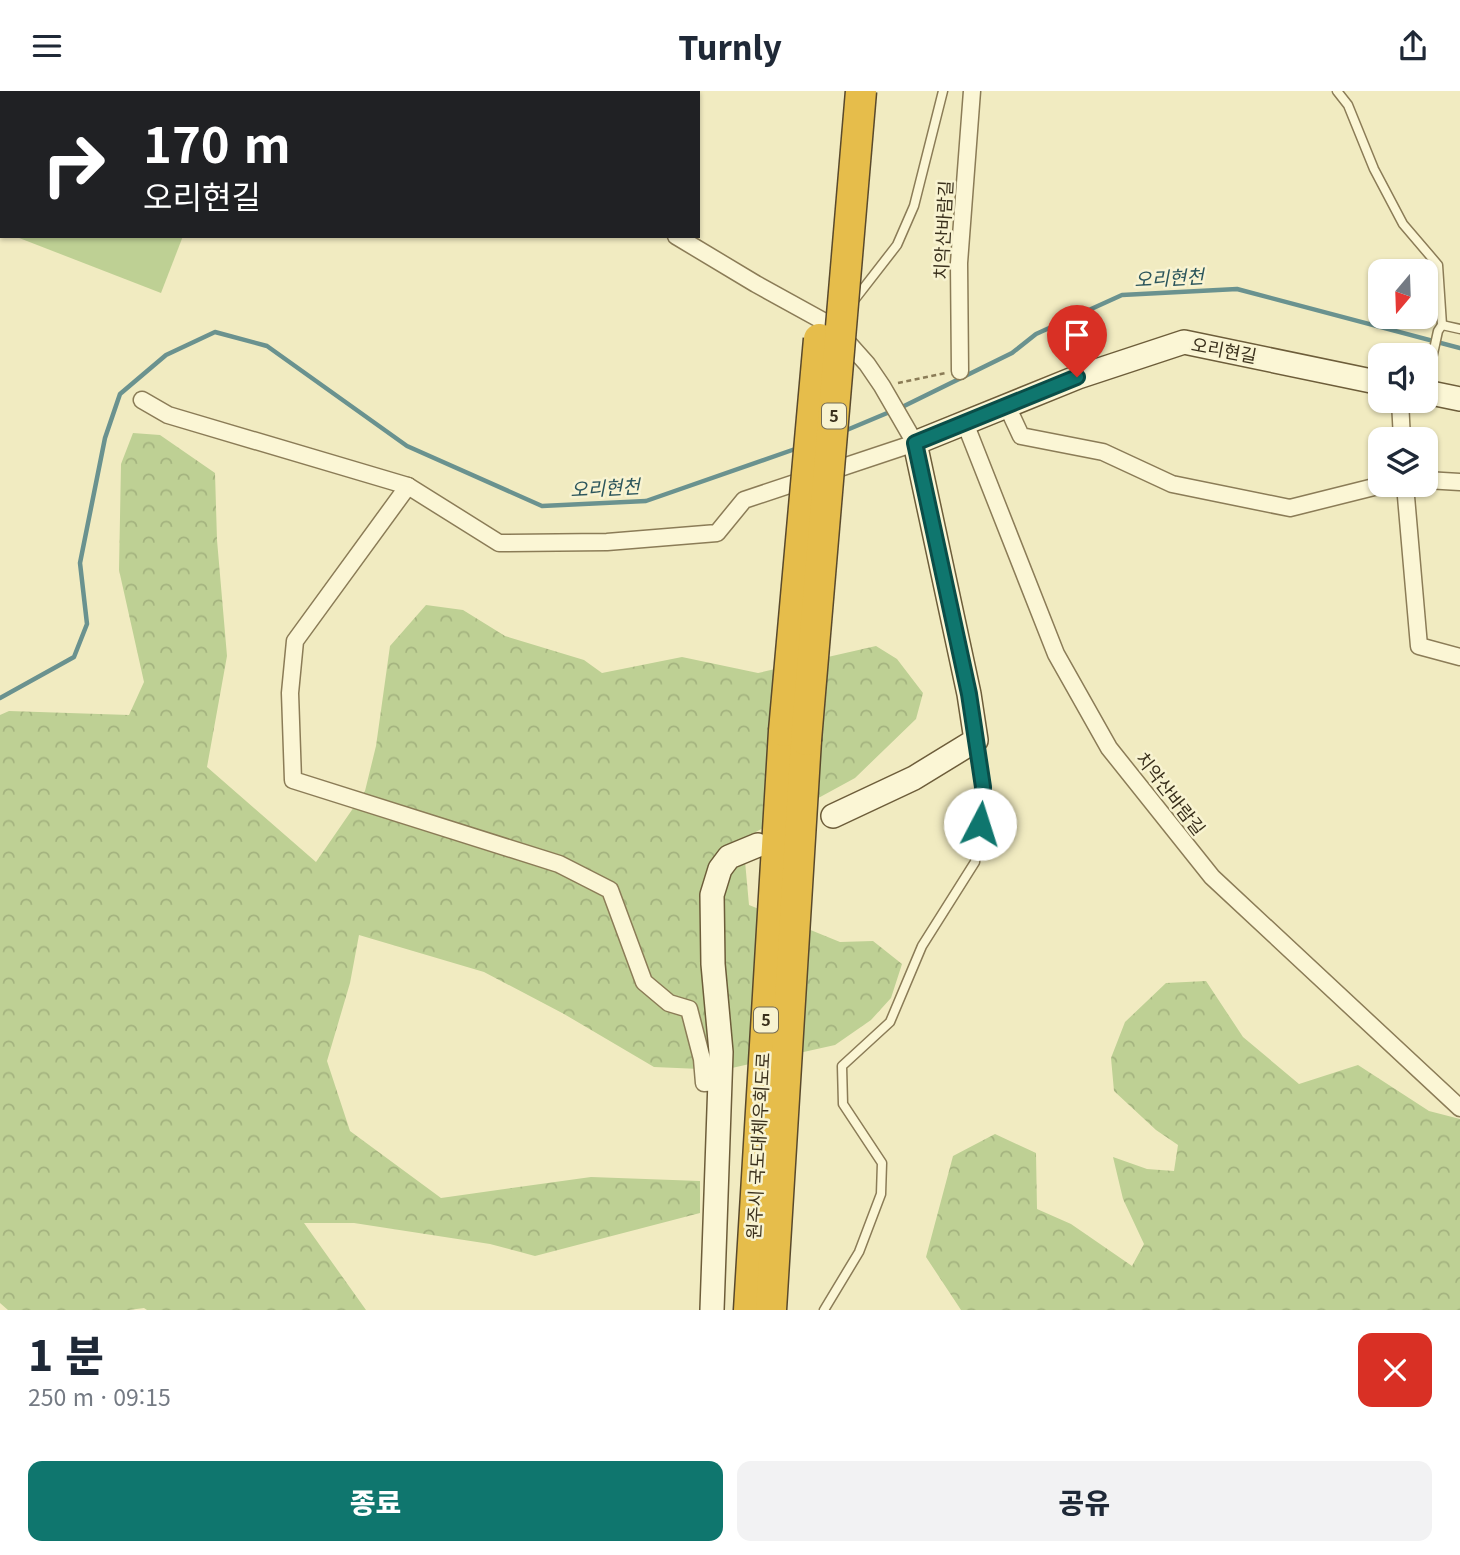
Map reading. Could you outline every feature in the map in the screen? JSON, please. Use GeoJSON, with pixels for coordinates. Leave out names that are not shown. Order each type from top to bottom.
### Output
{"type":"FeatureCollection","features":[{"type":"Feature","properties":{"kind":"highway","name":"5"},"geometry":{"type":"LineString","coordinates":[[795,736],[842,91]]}},
{"type":"Feature","properties":{"kind":"highway","name":"5"},"geometry":{"type":"LineString","coordinates":[[795,736],[861,91]]}},
{"type":"Feature","properties":{"kind":"highway","name":"원주시 국도대체우회도로"},"geometry":{"type":"LineString","coordinates":[[749,1310],[795,736]]}},
{"type":"Feature","properties":{"kind":"highway","name":"원주시 국도대체우회도로"},"geometry":{"type":"LineString","coordinates":[[771,1310],[795,736]]}},
{"type":"Feature","properties":{"kind":"street","name":"치악산바람길"},"geometry":{"type":"LineString","coordinates":[[960,371],[959,263],[972,91]]}},
{"type":"Feature","properties":{"kind":"street"},"geometry":{"type":"LineString","coordinates":[[679,238],[834,327],[884,388],[910,435],[969,694],[976,740],[914,778],[833,816]]}},
{"type":"Feature","properties":{"kind":"street","name":"오리현길"},"geometry":{"type":"LineString","coordinates":[[910,435],[965,423],[1077,377],[1184,342],[1368,380]]}},
{"type":"Feature","properties":{"kind":"street"},"geometry":{"type":"LineString","coordinates":[[1438,394],[1460,399]]}},
{"type":"Feature","properties":{"kind":"street"},"geometry":{"type":"LineString","coordinates":[[142,400],[168,415],[408,486],[499,543],[607,542],[717,533],[744,500],[910,435]]}},
{"type":"Feature","properties":{"kind":"street"},"geometry":{"type":"LineString","coordinates":[[1007,406],[1021,436],[1103,452],[1172,484],[1185,487],[1290,508],[1368,488]]}},
{"type":"Feature","properties":{"kind":"street","name":"치악산바람길"},"geometry":{"type":"LineString","coordinates":[[965,423],[1056,654],[1109,748],[1212,877],[1460,1108]]}},
{"type":"Feature","properties":{"kind":"street"},"geometry":{"type":"LineString","coordinates":[[1438,481],[1460,482]]}},
{"type":"Feature","properties":{"kind":"street"},"geometry":{"type":"LineString","coordinates":[[408,486],[295,642],[290,693],[293,780],[559,864],[610,890],[643,982],[669,1003],[689,1009],[702,1059],[704,1083],[720,1082]]}},
{"type":"Feature","properties":{"kind":"street"},"geometry":{"type":"LineString","coordinates":[[1406,497],[1419,646],[1460,657]]}},
{"type":"Feature","properties":{"kind":"street"},"geometry":{"type":"LineString","coordinates":[[712,1310],[721,1052],[713,964],[712,895],[720,869],[729,857],[758,845]]}},
{"type":"Feature","properties":{"kind":"lane"},"geometry":{"type":"LineString","coordinates":[[834,327],[897,244],[914,207],[943,91]]}},
{"type":"Feature","properties":{"kind":"lane"},"geometry":{"type":"LineString","coordinates":[[1337,91],[1348,105],[1374,169],[1403,224],[1438,265],[1440,328],[1436,343]]}},
{"type":"Feature","properties":{"kind":"lane"},"geometry":{"type":"LineString","coordinates":[[1440,328],[1460,329]]}},
{"type":"Feature","properties":{"kind":"lane"},"geometry":{"type":"LineString","coordinates":[[824,1310],[859,1252],[881,1193],[881,1163],[843,1104],[842,1066],[890,1022],[922,946],[975,862],[983,787],[976,740]]}},
{"type":"Feature","properties":{"kind":"path"},"geometry":{"type":"LineString","coordinates":[[884,388],[960,371]]}},
{"type":"Feature","properties":{"kind":"green space"},"geometry":{"type":"Polygon","coordinates":[[[19,238],[182,238],[161,293],[19,238]]]}},
{"type":"Feature","properties":{"kind":"green space"},"geometry":{"type":"Polygon","coordinates":[[[133,433],[160,435],[215,473],[217,540],[227,656],[207,767],[316,862],[365,791],[376,746],[390,646],[426,605],[463,610],[505,636],[584,660],[602,673],[682,657],[758,673],[876,646],[897,659],[923,693],[916,719],[855,778],[743,839],[749,905],[840,942],[873,941],[902,964],[891,998],[871,1020],[835,1045],[723,1070],[654,1067],[564,1014],[484,972],[359,935],[350,983],[327,1061],[350,1131],[441,1198],[591,1177],[700,1181],[700,1213],[535,1256],[490,1244],[354,1223],[304,1223],[366,1310],[8,1310],[0,1303],[0,715],[9,711],[129,715],[144,682],[119,570],[121,464],[133,433]]]}},
{"type":"Feature","properties":{"kind":"green space"},"geometry":{"type":"Polygon","coordinates":[[[1206,981],[1243,1037],[1299,1084],[1358,1065],[1429,1111],[1460,1119],[1460,1310],[961,1310],[926,1257],[953,1156],[995,1134],[1036,1153],[1037,1209],[1071,1224],[1132,1266],[1144,1244],[1123,1199],[1113,1157],[1147,1169],[1174,1171],[1178,1145],[1156,1130],[1114,1091],[1111,1058],[1125,1022],[1166,983],[1206,981]]]}},
{"type":"Feature","properties":{"kind":"waterway","name":"오리현천"},"geometry":{"type":"LineString","coordinates":[[900,408],[1012,353],[1036,334],[1122,295],[1237,289],[1460,348]]}},
{"type":"Feature","properties":{"kind":"waterway","name":"오리현천"},"geometry":{"type":"LineString","coordinates":[[0,698],[74,657],[87,624],[80,563],[105,438],[120,394],[166,355],[215,332],[267,346],[407,446],[542,506],[646,501],[798,448]]}},
{"type":"Feature","properties":{"kind":"waterway","name":"오리현천"},"geometry":{"type":"LineString","coordinates":[[842,432],[892,411]]}},
{"type":"Feature","properties":{"kind":"route"},"geometry":{"type":"LineString","coordinates":[[980,824],[983,787],[969,694],[915,443],[1077,377]]}}]}
